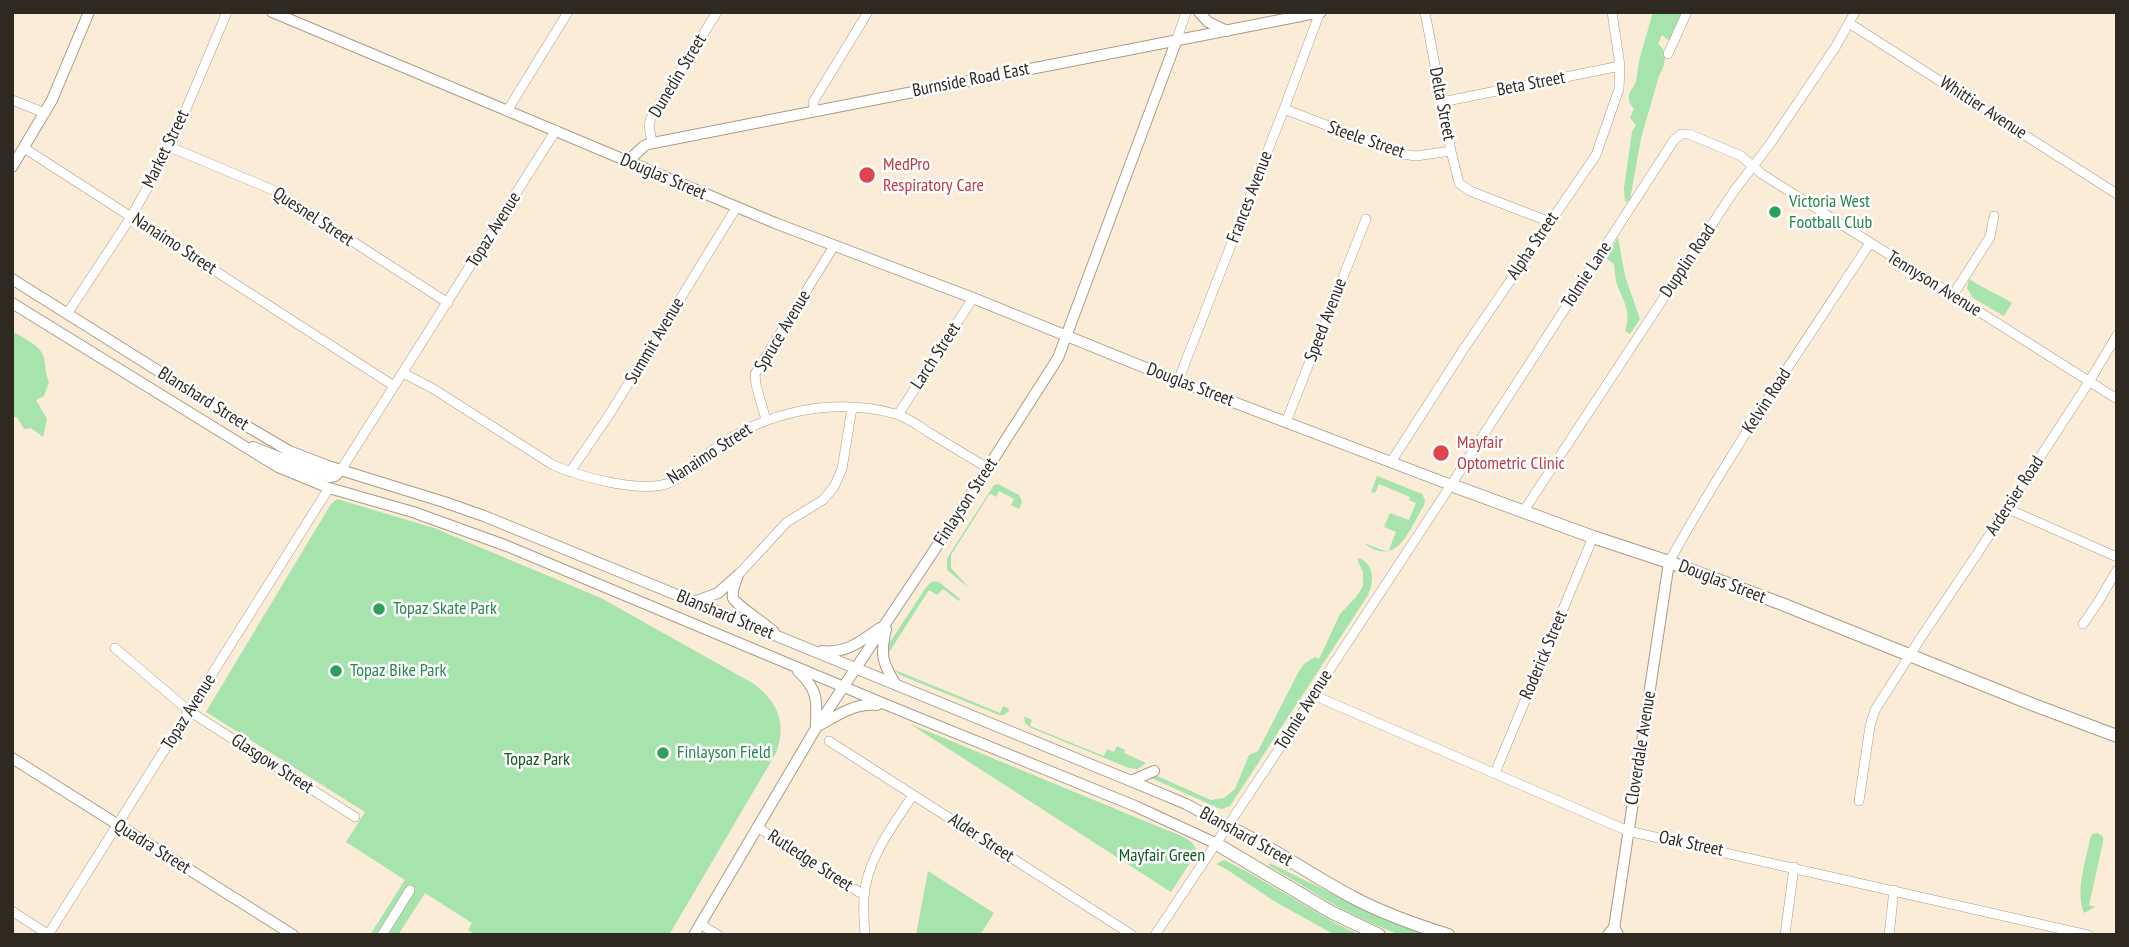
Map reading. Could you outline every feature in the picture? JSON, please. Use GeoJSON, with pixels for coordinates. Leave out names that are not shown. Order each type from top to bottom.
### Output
{"type":"FeatureCollection","features":[{"type":"Feature","properties":{"kind":"highway","name":"Douglas Street"},"geometry":{"type":"LineString","coordinates":[[1451,485],[1669,562],[2117,736]]}},
{"type":"Feature","properties":{"kind":"highway","name":"Blanshard Street"},"geometry":{"type":"LineString","coordinates":[[1227,826],[1357,900],[1403,920],[1448,935]]}},
{"type":"Feature","properties":{"kind":"highway","name":"Blanshard Street"},"geometry":{"type":"LineString","coordinates":[[1215,843],[1331,912],[1380,935]]}},
{"type":"Feature","properties":{"kind":"main road"},"geometry":{"type":"LineString","coordinates":[[12,167],[45,113],[89,12]]}},
{"type":"Feature","properties":{"kind":"main road","name":"Douglas Street"},"geometry":{"type":"LineString","coordinates":[[272,12],[736,208],[1451,485]]}},
{"type":"Feature","properties":{"kind":"main road"},"geometry":{"type":"LineString","coordinates":[[1199,12],[1208,22],[1227,31]]}},
{"type":"Feature","properties":{"kind":"main road","name":"Burnside Road East"},"geometry":{"type":"LineString","coordinates":[[628,162],[643,146],[652,143],[1320,12]]}},
{"type":"Feature","properties":{"kind":"main road","name":"Finlayson Street"},"geometry":{"type":"LineString","coordinates":[[694,935],[816,728],[1058,358],[1177,39]]}},
{"type":"Feature","properties":{"kind":"main road","name":"Blanshard Street"},"geometry":{"type":"LineString","coordinates":[[12,279],[268,439],[310,460],[474,513],[1131,781],[1186,804],[1227,826]]}},
{"type":"Feature","properties":{"kind":"main road","name":"Blanshard Street"},"geometry":{"type":"LineString","coordinates":[[12,303],[278,467],[329,488],[413,512],[486,538],[1135,806],[1215,843]]}},
{"type":"Feature","properties":{"kind":"main road"},"geometry":{"type":"LineString","coordinates":[[227,437],[329,477],[335,476],[341,470]]}},
{"type":"Feature","properties":{"kind":"main road","name":"Cloverdale Avenue"},"geometry":{"type":"LineString","coordinates":[[1613,933],[1669,562]]}},
{"type":"Feature","properties":{"kind":"main road"},"geometry":{"type":"LineString","coordinates":[[694,602],[718,593],[738,575]]}},
{"type":"Feature","properties":{"kind":"main road"},"geometry":{"type":"LineString","coordinates":[[738,575],[733,595],[735,602],[779,636]]}},
{"type":"Feature","properties":{"kind":"main road"},"geometry":{"type":"LineString","coordinates":[[811,650],[829,652],[846,649],[887,622]]}},
{"type":"Feature","properties":{"kind":"main road"},"geometry":{"type":"LineString","coordinates":[[887,622],[881,650],[885,666],[896,685]]}},
{"type":"Feature","properties":{"kind":"main road"},"geometry":{"type":"LineString","coordinates":[[793,666],[809,682],[817,697],[816,728]]}},
{"type":"Feature","properties":{"kind":"main road"},"geometry":{"type":"LineString","coordinates":[[816,728],[852,707],[867,704],[887,705]]}},
{"type":"Feature","properties":{"kind":"main road","name":"Quadra Street"},"geometry":{"type":"LineString","coordinates":[[12,758],[291,934]]}},
{"type":"Feature","properties":{"kind":"main road"},"geometry":{"type":"LineString","coordinates":[[1131,781],[1154,771]]}},
{"type":"Feature","properties":{"kind":"street","name":"Market Street"},"geometry":{"type":"LineString","coordinates":[[67,314],[131,216],[170,146],[227,12]]}},
{"type":"Feature","properties":{"kind":"street"},"geometry":{"type":"LineString","coordinates":[[507,111],[568,12]]}},
{"type":"Feature","properties":{"kind":"street","name":"Dunedin Street"},"geometry":{"type":"LineString","coordinates":[[652,143],[649,125],[651,118],[717,12]]}},
{"type":"Feature","properties":{"kind":"street"},"geometry":{"type":"LineString","coordinates":[[815,111],[813,102],[868,12]]}},
{"type":"Feature","properties":{"kind":"street"},"geometry":{"type":"LineString","coordinates":[[1177,39],[1186,12]]}},
{"type":"Feature","properties":{"kind":"street","name":"Frances Avenue"},"geometry":{"type":"LineString","coordinates":[[1178,381],[1320,12]]}},
{"type":"Feature","properties":{"kind":"street","name":"Delta Street"},"geometry":{"type":"LineString","coordinates":[[1425,12],[1459,183],[1469,191],[1550,222]]}},
{"type":"Feature","properties":{"kind":"street","name":"Alpha Street"},"geometry":{"type":"LineString","coordinates":[[1391,462],[1463,350],[1596,155],[1619,89],[1620,66],[1612,12]]}},
{"type":"Feature","properties":{"kind":"street"},"geometry":{"type":"LineString","coordinates":[[1668,54],[1687,12]]}},
{"type":"Feature","properties":{"kind":"street","name":"Dupplin Road"},"geometry":{"type":"LineString","coordinates":[[1523,512],[1723,207],[1770,144],[1855,12]]}},
{"type":"Feature","properties":{"kind":"street","name":"Whittier Avenue"},"geometry":{"type":"LineString","coordinates":[[1849,23],[2117,194]]}},
{"type":"Feature","properties":{"kind":"street","name":"Beta Street"},"geometry":{"type":"LineString","coordinates":[[1442,102],[1620,66]]}},
{"type":"Feature","properties":{"kind":"street"},"geometry":{"type":"LineString","coordinates":[[12,100],[45,113]]}},
{"type":"Feature","properties":{"kind":"street","name":"Steele Street"},"geometry":{"type":"LineString","coordinates":[[1284,110],[1402,155],[1416,156],[1451,151]]}},
{"type":"Feature","properties":{"kind":"street","name":"Topaz Avenue"},"geometry":{"type":"LineString","coordinates":[[341,470],[556,130]]}},
{"type":"Feature","properties":{"kind":"street","name":"Tolmie Lane"},"geometry":{"type":"LineString","coordinates":[[1451,485],[1674,140],[1681,134],[1689,134],[1736,154],[1753,166]]}},
{"type":"Feature","properties":{"kind":"street","name":"Quesnel Street"},"geometry":{"type":"LineString","coordinates":[[170,146],[273,190],[448,303]]}},
{"type":"Feature","properties":{"kind":"street","name":"Nanaimo Street"},"geometry":{"type":"LineString","coordinates":[[24,148],[394,386]]}},
{"type":"Feature","properties":{"kind":"street","name":"Tennyson Avenue"},"geometry":{"type":"LineString","coordinates":[[1753,166],[2117,399]]}},
{"type":"Feature","properties":{"kind":"street","name":"Summit Avenue"},"geometry":{"type":"LineString","coordinates":[[570,472],[609,415],[736,208]]}},
{"type":"Feature","properties":{"kind":"street"},"geometry":{"type":"LineString","coordinates":[[1953,295],[1990,237],[1994,216]]}},
{"type":"Feature","properties":{"kind":"street","name":"Speed Avenue"},"geometry":{"type":"LineString","coordinates":[[1286,422],[1366,219]]}},
{"type":"Feature","properties":{"kind":"street","name":"Kelvin Road"},"geometry":{"type":"LineString","coordinates":[[1669,562],[1743,438],[1870,243]]}},
{"type":"Feature","properties":{"kind":"street","name":"Spruce Avenue"},"geometry":{"type":"LineString","coordinates":[[766,420],[755,374],[834,246]]}},
{"type":"Feature","properties":{"kind":"street","name":"Larch Street"},"geometry":{"type":"LineString","coordinates":[[898,415],[973,298]]}},
{"type":"Feature","properties":{"kind":"street","name":"Ardersier Road"},"geometry":{"type":"LineString","coordinates":[[1858,801],[1875,710],[2117,335]]}},
{"type":"Feature","properties":{"kind":"street","name":"Nanaimo Street"},"geometry":{"type":"LineString","coordinates":[[403,373],[432,388],[544,460],[570,472],[611,482],[646,487],[663,485],[674,481],[732,436],[766,420],[795,411],[830,407],[873,409],[898,415],[988,468]]}},
{"type":"Feature","properties":{"kind":"street"},"geometry":{"type":"LineString","coordinates":[[738,575],[787,522],[822,500],[834,487],[842,469],[852,408]]}},
{"type":"Feature","properties":{"kind":"street","name":"Tolmie Avenue"},"geometry":{"type":"LineString","coordinates":[[1154,935],[1281,747],[1451,485]]}},
{"type":"Feature","properties":{"kind":"street","name":"Topaz Avenue"},"geometry":{"type":"LineString","coordinates":[[49,935],[329,488]]}},
{"type":"Feature","properties":{"kind":"street"},"geometry":{"type":"LineString","coordinates":[[2006,508],[2117,557]]}},
{"type":"Feature","properties":{"kind":"street","name":"Roderick Street"},"geometry":{"type":"LineString","coordinates":[[1495,773],[1593,537]]}},
{"type":"Feature","properties":{"kind":"street"},"geometry":{"type":"LineString","coordinates":[[2083,624],[2117,570]]}},
{"type":"Feature","properties":{"kind":"street","name":"Glasgow Street"},"geometry":{"type":"LineString","coordinates":[[115,648],[189,711],[355,817]]}},
{"type":"Feature","properties":{"kind":"street","name":"Oak Street"},"geometry":{"type":"LineString","coordinates":[[1313,695],[1628,831],[2088,935]]}},
{"type":"Feature","properties":{"kind":"street","name":"Alder Street"},"geometry":{"type":"LineString","coordinates":[[829,741],[1132,935]]}},
{"type":"Feature","properties":{"kind":"street"},"geometry":{"type":"LineString","coordinates":[[865,935],[864,894],[876,854],[913,795]]}},
{"type":"Feature","properties":{"kind":"street","name":"Rutledge Street"},"geometry":{"type":"LineString","coordinates":[[757,827],[864,894]]}},
{"type":"Feature","properties":{"kind":"street"},"geometry":{"type":"LineString","coordinates":[[1784,935],[1794,867]]}},
{"type":"Feature","properties":{"kind":"street"},"geometry":{"type":"LineString","coordinates":[[382,935],[410,890]]}},
{"type":"Feature","properties":{"kind":"street"},"geometry":{"type":"LineString","coordinates":[[1889,935],[1894,890]]}},
{"type":"Feature","properties":{"kind":"street"},"geometry":{"type":"LineString","coordinates":[[12,911],[49,935]]}},
{"type":"Feature","properties":{"kind":"street"},"geometry":{"type":"LineString","coordinates":[[701,924],[718,935]]}},
{"type":"Feature","properties":{"kind":"green space"},"geometry":{"type":"Polygon","coordinates":[[[1653,12],[1682,12],[1672,38],[1668,40],[1662,35],[1658,44],[1664,51],[1664,63],[1641,138],[1630,200],[1625,202],[1624,188],[1632,132],[1636,125],[1630,118],[1634,109],[1629,102],[1629,94],[1636,82],[1653,12]]]}},
{"type":"Feature","properties":{"kind":"green space"},"geometry":{"type":"Polygon","coordinates":[[[1618,237],[1625,276],[1640,319],[1630,334],[1625,331],[1627,314],[1617,284],[1614,264],[1606,258],[1618,237]]]}},
{"type":"Feature","properties":{"kind":"green space"},"geometry":{"type":"Polygon","coordinates":[[[1969,279],[2012,303],[2004,316],[1973,298],[1967,288],[1969,279]]]}},
{"type":"Feature","properties":{"kind":"green space"},"geometry":{"type":"Polygon","coordinates":[[[12,331],[35,346],[44,358],[49,382],[44,396],[36,400],[47,419],[43,437],[31,428],[24,429],[17,417],[12,417],[12,331]]]}},
{"type":"Feature","properties":{"kind":"green space"},"geometry":{"type":"Polygon","coordinates":[[[1377,476],[1422,494],[1425,500],[1407,535],[1389,551],[1396,532],[1384,527],[1390,513],[1409,520],[1416,503],[1409,500],[1410,497],[1379,484],[1375,493],[1371,492],[1377,476]]]}},
{"type":"Feature","properties":{"kind":"green space"},"geometry":{"type":"Polygon","coordinates":[[[998,484],[1019,495],[1022,502],[1019,509],[1011,505],[1014,499],[999,491],[996,497],[989,495],[951,555],[951,568],[969,588],[947,570],[947,558],[994,485],[998,484]]]}},
{"type":"Feature","properties":{"kind":"green space","name":"Topaz Park"},"geometry":{"type":"Polygon","coordinates":[[[337,499],[434,528],[601,598],[754,684],[769,698],[780,723],[781,733],[776,753],[669,935],[476,935],[468,930],[472,923],[425,893],[398,935],[370,935],[405,880],[346,842],[365,812],[206,712],[331,504],[337,499]]]}},
{"type":"Feature","properties":{"kind":"green space"},"geometry":{"type":"Polygon","coordinates":[[[1364,543],[1386,551],[1375,550],[1364,543]]]}},
{"type":"Feature","properties":{"kind":"green space"},"geometry":{"type":"Polygon","coordinates":[[[1360,558],[1371,570],[1368,595],[1230,806],[1218,808],[1149,777],[1155,775],[1211,800],[1224,798],[1235,789],[1249,755],[1258,751],[1298,673],[1304,664],[1315,657],[1319,659],[1340,614],[1363,586],[1363,572],[1357,559],[1360,558]]]}},
{"type":"Feature","properties":{"kind":"green space"},"geometry":{"type":"Polygon","coordinates":[[[933,581],[939,582],[960,599],[959,601],[943,589],[937,595],[929,590],[888,654],[888,645],[933,581]]]}},
{"type":"Feature","properties":{"kind":"green space"},"geometry":{"type":"Polygon","coordinates":[[[895,670],[1000,713],[1003,706],[1009,711],[999,715],[900,675],[895,670]]]}},
{"type":"Feature","properties":{"kind":"green space"},"geometry":{"type":"Polygon","coordinates":[[[1024,716],[1032,720],[1030,726],[1104,756],[1107,749],[1114,752],[1117,746],[1125,750],[1124,753],[1146,763],[1138,769],[1129,768],[1031,728],[1025,723],[1024,716]]]}},
{"type":"Feature","properties":{"kind":"green space","name":"Mayfair Green"},"geometry":{"type":"Polygon","coordinates":[[[910,724],[1179,835],[1192,843],[1197,852],[1171,892],[910,724]]]}},
{"type":"Feature","properties":{"kind":"green space"},"geometry":{"type":"Polygon","coordinates":[[[2098,833],[2103,837],[2103,842],[2089,905],[2095,907],[2084,913],[2082,876],[2090,839],[2092,834],[2098,833]]]}},
{"type":"Feature","properties":{"kind":"green space"},"geometry":{"type":"Polygon","coordinates":[[[1224,860],[1360,935],[1335,935],[1216,864],[1224,860]]]}},
{"type":"Feature","properties":{"kind":"green space"},"geometry":{"type":"Polygon","coordinates":[[[1270,863],[1371,913],[1427,935],[1400,935],[1371,923],[1338,907],[1268,865],[1270,863]]]}},
{"type":"Feature","properties":{"kind":"green space"},"geometry":{"type":"Polygon","coordinates":[[[928,871],[994,913],[980,935],[916,935],[928,871]]]}},
{"type":"Feature","properties":{"kind":"place","name":"MedPro Respiratory Care"},"geometry":{"type":"Point","coordinates":[867,175]}},
{"type":"Feature","properties":{"kind":"place","name":"Victoria West Football Club"},"geometry":{"type":"Point","coordinates":[1775,212]}},
{"type":"Feature","properties":{"kind":"place","name":"Mayfair Optometric Clinic"},"geometry":{"type":"Point","coordinates":[1441,453]}},
{"type":"Feature","properties":{"kind":"place","name":"Topaz Skate Park"},"geometry":{"type":"Point","coordinates":[379,609]}},
{"type":"Feature","properties":{"kind":"place","name":"Topaz Bike Park"},"geometry":{"type":"Point","coordinates":[336,671]}},
{"type":"Feature","properties":{"kind":"place","name":"Finlayson Field"},"geometry":{"type":"Point","coordinates":[663,753]}}]}
